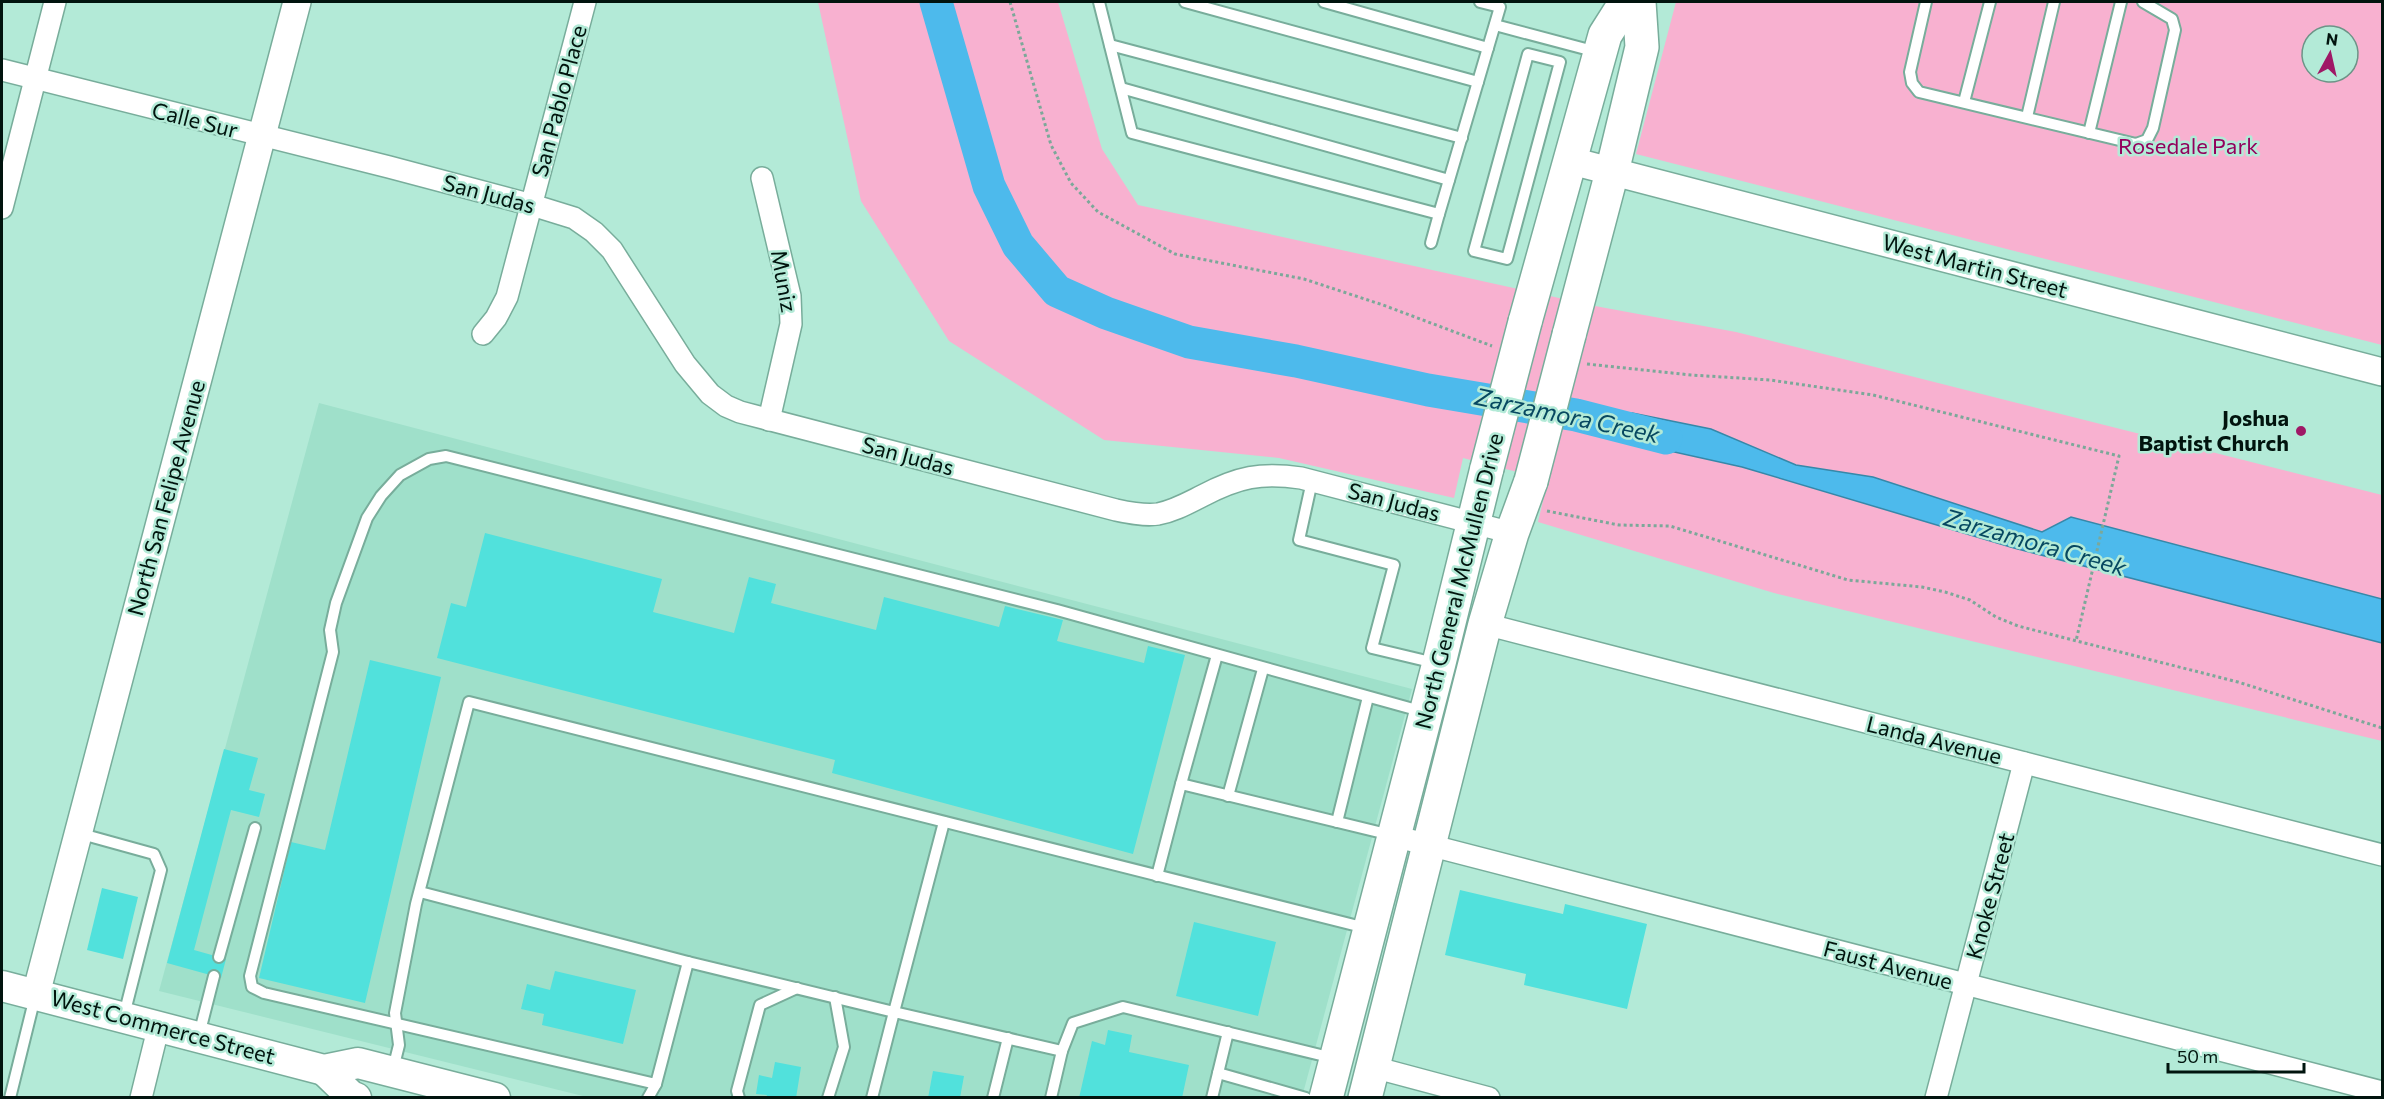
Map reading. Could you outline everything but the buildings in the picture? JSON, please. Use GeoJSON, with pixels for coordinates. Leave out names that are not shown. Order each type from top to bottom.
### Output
{"type":"FeatureCollection","features":[{"type":"Feature","properties":{"kind":"main road","name":"North General McMullen Drive"},"geometry":{"type":"LineString","coordinates":[[1326,1098],[1568,160],[1579,133],[1605,35],[1626,2]]}},
{"type":"Feature","properties":{"kind":"main road","name":"North General McMullen Drive"},"geometry":{"type":"LineString","coordinates":[[1369,1082],[1485,624],[1512,533],[1531,480],[1612,172],[1642,46],[1639,2]]}},
{"type":"Feature","properties":{"kind":"main road","name":"West Commerce Street"},"geometry":{"type":"LineString","coordinates":[[2,986],[159,1025],[324,1070],[358,1063],[495,1098]]}},
{"type":"Feature","properties":{"kind":"main road","name":"West Commerce Street"},"geometry":{"type":"LineString","coordinates":[[324,1070],[356,1098]]}},
{"type":"Feature","properties":{"kind":"street"},"geometry":{"type":"LineString","coordinates":[[2,208],[56,2]]}},
{"type":"Feature","properties":{"kind":"street","name":"North San Felipe Avenue"},"geometry":{"type":"LineString","coordinates":[[36,994],[297,2]]}},
{"type":"Feature","properties":{"kind":"street","name":"San Pablo Place"},"geometry":{"type":"LineString","coordinates":[[483,334],[496,318],[507,297],[585,2]]}},
{"type":"Feature","properties":{"kind":"street","name":"Calle Sur"},"geometry":{"type":"LineString","coordinates":[[2,70],[261,137],[389,167]]}},
{"type":"Feature","properties":{"kind":"street","name":"West Martin Street"},"geometry":{"type":"LineString","coordinates":[[1568,160],[2382,372]]}},
{"type":"Feature","properties":{"kind":"street","name":"San Judas"},"geometry":{"type":"LineString","coordinates":[[389,167],[574,218],[602,239],[633,281],[685,364],[710,394],[726,406],[769,420],[1116,510],[1159,514],[1234,481],[1254,475],[1277,474],[1512,533]]}},
{"type":"Feature","properties":{"kind":"street","name":"Muniz"},"geometry":{"type":"LineString","coordinates":[[762,178],[790,296],[791,324],[769,420]]}},
{"type":"Feature","properties":{"kind":"street","name":"Landa Avenue"},"geometry":{"type":"LineString","coordinates":[[1485,624],[2382,855]]}},
{"type":"Feature","properties":{"kind":"street","name":"Knoke Street"},"geometry":{"type":"LineString","coordinates":[[1936,1098],[2024,763]]}},
{"type":"Feature","properties":{"kind":"street","name":"Faust Avenue"},"geometry":{"type":"LineString","coordinates":[[1394,836],[2382,1092]]}},
{"type":"Feature","properties":{"kind":"street"},"geometry":{"type":"LineString","coordinates":[[141,1098],[159,1025]]}},
{"type":"Feature","properties":{"kind":"street"},"geometry":{"type":"LineString","coordinates":[[1369,1082],[1489,1098]]}},
{"type":"Feature","properties":{"kind":"lane"},"geometry":{"type":"LineString","coordinates":[[1099,2],[1132,133],[1439,214]]}},
{"type":"Feature","properties":{"kind":"lane"},"geometry":{"type":"LineString","coordinates":[[1185,2],[1478,82]]}},
{"type":"Feature","properties":{"kind":"lane"},"geometry":{"type":"LineString","coordinates":[[1324,2],[1488,46]]}},
{"type":"Feature","properties":{"kind":"lane"},"geometry":{"type":"LineString","coordinates":[[1431,243],[1500,7],[1480,2]]}},
{"type":"Feature","properties":{"kind":"lane"},"geometry":{"type":"LineString","coordinates":[[1926,2],[1910,72],[1912,83],[1919,92],[2136,144],[2147,140],[2154,129],[2175,30],[2172,19],[2143,2]]}},
{"type":"Feature","properties":{"kind":"lane"},"geometry":{"type":"LineString","coordinates":[[1964,102],[1990,2]]}},
{"type":"Feature","properties":{"kind":"lane"},"geometry":{"type":"LineString","coordinates":[[2026,117],[2054,2]]}},
{"type":"Feature","properties":{"kind":"lane"},"geometry":{"type":"LineString","coordinates":[[2089,133],[2121,2]]}},
{"type":"Feature","properties":{"kind":"lane"},"geometry":{"type":"LineString","coordinates":[[1495,25],[1600,53]]}},
{"type":"Feature","properties":{"kind":"lane"},"geometry":{"type":"LineString","coordinates":[[1552,60],[1560,42]]}},
{"type":"Feature","properties":{"kind":"lane"},"geometry":{"type":"LineString","coordinates":[[1110,45],[1462,138]]}},
{"type":"Feature","properties":{"kind":"lane"},"geometry":{"type":"LineString","coordinates":[[1528,54],[1552,60],[1560,62],[1507,259],[1474,250],[1528,54]]}},
{"type":"Feature","properties":{"kind":"lane"},"geometry":{"type":"LineString","coordinates":[[1121,88],[1449,180]]}},
{"type":"Feature","properties":{"kind":"lane"},"geometry":{"type":"LineString","coordinates":[[656,1083],[264,993],[252,987],[250,976],[333,652],[330,630],[336,603],[367,518],[381,496],[400,475],[429,459],[446,456],[500,469],[1056,610],[1263,669],[1426,712]]}},
{"type":"Feature","properties":{"kind":"lane"},"geometry":{"type":"LineString","coordinates":[[1312,481],[1299,540],[1394,565],[1372,648],[1439,663]]}},
{"type":"Feature","properties":{"kind":"lane"},"geometry":{"type":"LineString","coordinates":[[1157,876],[1180,784],[1217,656]]}},
{"type":"Feature","properties":{"kind":"lane"},"geometry":{"type":"LineString","coordinates":[[1228,796],[1263,669]]}},
{"type":"Feature","properties":{"kind":"lane"},"geometry":{"type":"LineString","coordinates":[[1337,822],[1368,697]]}},
{"type":"Feature","properties":{"kind":"lane"},"geometry":{"type":"LineString","coordinates":[[392,1072],[399,1045],[395,1013],[420,892],[469,702],[1370,929]]}},
{"type":"Feature","properties":{"kind":"lane"},"geometry":{"type":"LineString","coordinates":[[1180,784],[1394,836]]}},
{"type":"Feature","properties":{"kind":"lane"},"geometry":{"type":"LineString","coordinates":[[872,1098],[944,822]]}},
{"type":"Feature","properties":{"kind":"lane"},"geometry":{"type":"LineString","coordinates":[[219,957],[255,828]]}},
{"type":"Feature","properties":{"kind":"lane"},"geometry":{"type":"LineString","coordinates":[[78,833],[154,854],[161,870],[123,1016]]}},
{"type":"Feature","properties":{"kind":"lane"},"geometry":{"type":"LineString","coordinates":[[420,892],[688,962],[1062,1051]]}},
{"type":"Feature","properties":{"kind":"lane"},"geometry":{"type":"LineString","coordinates":[[648,1098],[656,1083],[688,962]]}},
{"type":"Feature","properties":{"kind":"lane"},"geometry":{"type":"LineString","coordinates":[[199,1036],[214,976]]}},
{"type":"Feature","properties":{"kind":"lane"},"geometry":{"type":"LineString","coordinates":[[739,1098],[737,1090],[760,1005],[797,988]]}},
{"type":"Feature","properties":{"kind":"lane"},"geometry":{"type":"LineString","coordinates":[[10,1098],[36,994]]}},
{"type":"Feature","properties":{"kind":"lane"},"geometry":{"type":"LineString","coordinates":[[828,1098],[844,1047],[835,998]]}},
{"type":"Feature","properties":{"kind":"lane"},"geometry":{"type":"LineString","coordinates":[[1051,1098],[1062,1051],[1073,1023],[1123,1007],[1336,1058]]}},
{"type":"Feature","properties":{"kind":"lane"},"geometry":{"type":"LineString","coordinates":[[1212,1098],[1228,1032]]}},
{"type":"Feature","properties":{"kind":"lane"},"geometry":{"type":"LineString","coordinates":[[993,1098],[1008,1038]]}},
{"type":"Feature","properties":{"kind":"lane"},"geometry":{"type":"LineString","coordinates":[[1218,1073],[1268,1092],[1306,1098]]}},
{"type":"Feature","properties":{"kind":"path"},"geometry":{"type":"LineString","coordinates":[[2076,641],[2119,456]]}},
{"type":"Feature","properties":{"kind":"path"},"geometry":{"type":"LineString","coordinates":[[1542,515],[1549,510],[1586,520],[1619,525],[1670,526],[1848,580],[1946,591],[1970,600],[1996,617],[2018,626],[2238,682],[2382,728]]}},
{"type":"Feature","properties":{"kind":"shaded area"},"geometry":{"type":"Polygon","coordinates":[[[319,403],[1412,689],[1302,1097],[587,1097],[159,991],[319,403]]]}},
{"type":"Feature","properties":{"kind":"green space"},"geometry":{"type":"Polygon","coordinates":[[[818,2],[1058,2],[1102,149],[1138,205],[1595,306],[1736,332],[2382,495],[2382,741],[1774,593],[1538,522],[1548,480],[1463,458],[1454,498],[1279,458],[1104,440],[949,341],[861,201],[818,2]]]}},
{"type":"Feature","properties":{"kind":"green space","name":"Rosedale Park"},"geometry":{"type":"Polygon","coordinates":[[[1676,2],[2382,2],[2382,345],[1636,154],[1676,2]]]}},
{"type":"Feature","properties":{"kind":"water"},"geometry":{"type":"Polygon","coordinates":[[[1632,413],[1711,429],[1796,465],[1873,477],[2042,532],[2071,517],[2382,599],[2382,643],[2014,548],[1742,467],[1620,440],[1621,428],[1632,413]]]}},
{"type":"Feature","properties":{"kind":"waterway","name":"Zarzamora Creek"},"geometry":{"type":"LineString","coordinates":[[936,2],[989,186],[1018,245],[1057,291],[1106,313],[1189,342],[1296,361],[1428,390],[1576,415],[1666,438]]}},
{"type":"Feature","properties":{"kind":"place","name":"Joshua Baptist Church"},"geometry":{"type":"Point","coordinates":[2301,431]}}]}
